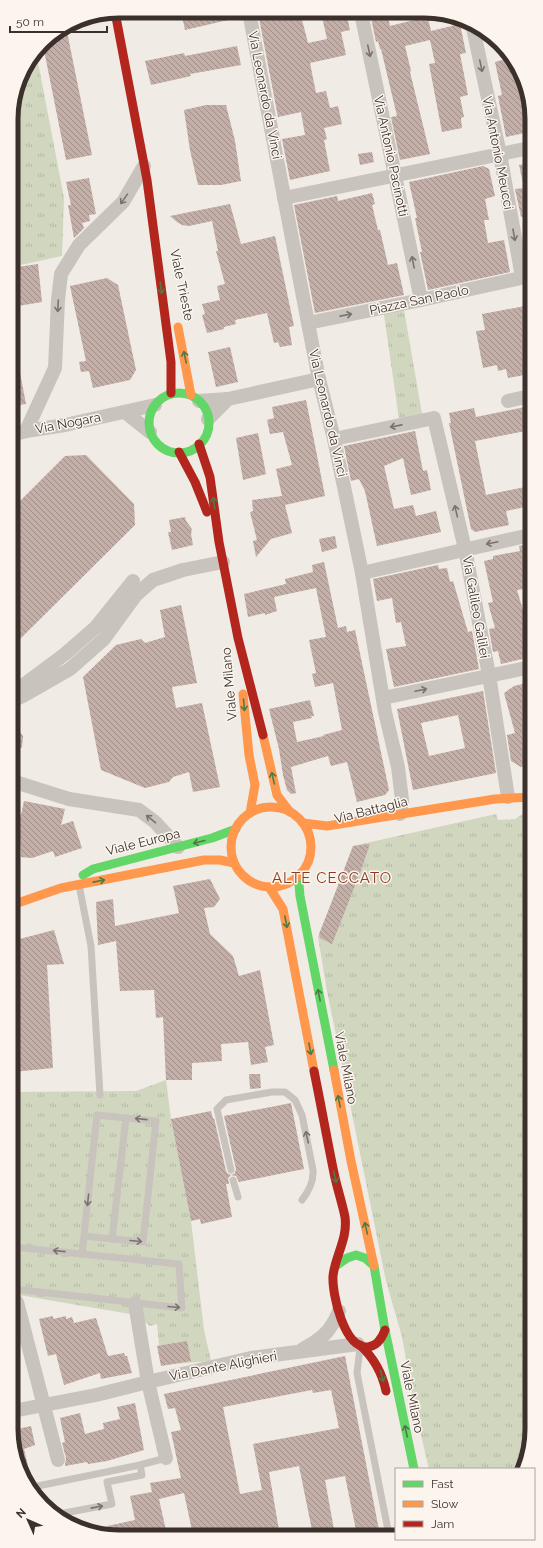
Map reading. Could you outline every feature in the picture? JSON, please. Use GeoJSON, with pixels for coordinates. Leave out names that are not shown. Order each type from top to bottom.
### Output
{"type":"FeatureCollection","features":[{"type":"Feature","properties":{"kind":"main road","name":"Viale Trieste"},"geometry":{"type":"LineString","coordinates":[[116,18],[144,166],[171,362],[171,394]]}},
{"type":"Feature","properties":{"kind":"main road","name":"Viale Trieste"},"geometry":{"type":"LineString","coordinates":[[146,180],[171,293]]}},
{"type":"Feature","properties":{"kind":"main road","name":"Viale Trieste"},"geometry":{"type":"LineString","coordinates":[[176,316],[195,398],[206,409],[208,419]]}},
{"type":"Feature","properties":{"kind":"main road"},"geometry":{"type":"LineString","coordinates":[[195,398],[182,393],[171,394],[162,398],[150,413],[150,432],[161,447],[170,451],[186,451],[199,444],[205,437],[208,428],[208,419]]}},
{"type":"Feature","properties":{"kind":"main road"},"geometry":{"type":"LineString","coordinates":[[199,444],[210,477],[219,542],[238,638]]}},
{"type":"Feature","properties":{"kind":"main road"},"geometry":{"type":"LineString","coordinates":[[179,452],[195,482],[219,542]]}},
{"type":"Feature","properties":{"kind":"main road","name":"Viale Milano"},"geometry":{"type":"LineString","coordinates":[[234,863],[240,873],[248,880],[258,885],[269,887],[283,885],[290,882],[301,873],[308,863],[311,852],[310,836],[303,823],[290,812],[277,795],[272,777],[268,752],[238,638]]}},
{"type":"Feature","properties":{"kind":"main road","name":"Viale Milano"},"geometry":{"type":"LineString","coordinates":[[238,638],[249,755],[255,785],[250,813]]}},
{"type":"Feature","properties":{"kind":"main road","name":"Via Battaglia"},"geometry":{"type":"LineString","coordinates":[[303,823],[327,826],[508,798],[525,797]]}},
{"type":"Feature","properties":{"kind":"main road","name":"Viale Milano"},"geometry":{"type":"LineString","coordinates":[[250,813],[256,810],[270,808],[277,808],[290,812]]}},
{"type":"Feature","properties":{"kind":"main road","name":"Via Battaglia"},"geometry":{"type":"LineString","coordinates":[[311,852],[333,832],[421,811]]}},
{"type":"Feature","properties":{"kind":"main road"},"geometry":{"type":"LineString","coordinates":[[234,863],[231,846],[236,829],[244,818],[250,813]]}},
{"type":"Feature","properties":{"kind":"main road","name":"Viale Europa"},"geometry":{"type":"LineString","coordinates":[[61,888],[93,869],[212,838],[236,829]]}},
{"type":"Feature","properties":{"kind":"main road","name":"Viale Europa"},"geometry":{"type":"LineString","coordinates":[[18,903],[61,888],[204,860],[220,860],[234,863]]}},
{"type":"Feature","properties":{"kind":"main road","name":"Viale Milano"},"geometry":{"type":"LineString","coordinates":[[301,873],[299,885],[301,903],[351,1162],[374,1266],[414,1468]]}},
{"type":"Feature","properties":{"kind":"main road","name":"Viale Milano"},"geometry":{"type":"LineString","coordinates":[[269,887],[283,909],[332,1165],[344,1217],[344,1240],[333,1278],[339,1311],[348,1333],[373,1357],[379,1367],[387,1399]]}},
{"type":"Feature","properties":{"kind":"main road"},"geometry":{"type":"LineString","coordinates":[[337,1265],[346,1257],[354,1255],[367,1259],[374,1266]]}},
{"type":"Feature","properties":{"kind":"main road"},"geometry":{"type":"LineString","coordinates":[[359,1345],[373,1345],[379,1342],[386,1330]]}},
{"type":"Feature","properties":{"kind":"street","name":"Via Leonardo da Vinci"},"geometry":{"type":"LineString","coordinates":[[250,18],[319,379],[334,439],[362,573],[383,698],[398,767],[402,800],[400,814]]}},
{"type":"Feature","properties":{"kind":"street","name":"Via Antonio Pacinotti"},"geometry":{"type":"LineString","coordinates":[[362,18],[396,176],[420,300]]}},
{"type":"Feature","properties":{"kind":"street","name":"Via Antonio Meucci"},"geometry":{"type":"LineString","coordinates":[[474,32],[525,272]]}},
{"type":"Feature","properties":{"kind":"street"},"geometry":{"type":"LineString","coordinates":[[284,198],[525,149]]}},
{"type":"Feature","properties":{"kind":"street"},"geometry":{"type":"LineString","coordinates":[[26,431],[55,368],[58,300],[61,274],[79,246],[123,202],[144,166]]}},
{"type":"Feature","properties":{"kind":"street","name":"Piazza San Paolo"},"geometry":{"type":"LineString","coordinates":[[308,323],[525,277]]}},
{"type":"Feature","properties":{"kind":"street"},"geometry":{"type":"LineString","coordinates":[[195,398],[228,399],[319,379]]}},
{"type":"Feature","properties":{"kind":"street"},"geometry":{"type":"LineString","coordinates":[[508,401],[525,397]]}},
{"type":"Feature","properties":{"kind":"street"},"geometry":{"type":"LineString","coordinates":[[208,419],[228,399]]}},
{"type":"Feature","properties":{"kind":"street","name":"Via Nogara"},"geometry":{"type":"LineString","coordinates":[[18,433],[65,425],[155,405]]}},
{"type":"Feature","properties":{"kind":"street"},"geometry":{"type":"LineString","coordinates":[[125,412],[150,432]]}},
{"type":"Feature","properties":{"kind":"street","name":"Via Galileo Galilei"},"geometry":{"type":"LineString","coordinates":[[334,439],[434,418],[465,549],[489,675],[508,798]]}},
{"type":"Feature","properties":{"kind":"street"},"geometry":{"type":"LineString","coordinates":[[362,573],[525,536]]}},
{"type":"Feature","properties":{"kind":"street"},"geometry":{"type":"LineString","coordinates":[[18,698],[70,669],[104,639],[136,595],[153,580],[183,570],[223,562]]}},
{"type":"Feature","properties":{"kind":"street"},"geometry":{"type":"LineString","coordinates":[[18,689],[65,654],[96,627],[133,581]]}},
{"type":"Feature","properties":{"kind":"street"},"geometry":{"type":"LineString","coordinates":[[383,698],[525,668]]}},
{"type":"Feature","properties":{"kind":"street"},"geometry":{"type":"LineString","coordinates":[[18,783],[69,799],[139,810],[155,822],[178,847]]}},
{"type":"Feature","properties":{"kind":"street"},"geometry":{"type":"LineString","coordinates":[[135,1303],[148,1382],[166,1458]]}},
{"type":"Feature","properties":{"kind":"street"},"geometry":{"type":"LineString","coordinates":[[18,1306],[45,1405],[58,1460]]}},
{"type":"Feature","properties":{"kind":"street","name":"Via Dante Alighieri"},"geometry":{"type":"LineString","coordinates":[[298,1352],[318,1341],[329,1331],[339,1311]]}},
{"type":"Feature","properties":{"kind":"street","name":"Via Dante Alighieri"},"geometry":{"type":"LineString","coordinates":[[18,1410],[96,1395],[251,1358],[359,1345]]}},
{"type":"Feature","properties":{"kind":"lane"},"geometry":{"type":"LineString","coordinates":[[79,885],[91,946],[100,1095]]}},
{"type":"Feature","properties":{"kind":"lane"},"geometry":{"type":"LineString","coordinates":[[231,1170],[217,1108],[226,1100],[272,1092],[285,1092],[295,1100],[302,1115],[313,1177],[309,1190],[302,1200]]}},
{"type":"Feature","properties":{"kind":"lane"},"geometry":{"type":"LineString","coordinates":[[82,1254],[97,1114],[156,1121],[143,1242],[84,1236]]}},
{"type":"Feature","properties":{"kind":"lane"},"geometry":{"type":"LineString","coordinates":[[112,1239],[126,1118]]}},
{"type":"Feature","properties":{"kind":"lane"},"geometry":{"type":"LineString","coordinates":[[233,1180],[238,1197]]}},
{"type":"Feature","properties":{"kind":"lane"},"geometry":{"type":"LineString","coordinates":[[18,1247],[179,1264],[182,1308],[18,1290]]}},
{"type":"Feature","properties":{"kind":"lane"},"geometry":{"type":"LineString","coordinates":[[359,1345],[357,1373],[388,1530]]}},
{"type":"Feature","properties":{"kind":"lane"},"geometry":{"type":"LineString","coordinates":[[36,1485],[166,1458]]}},
{"type":"Feature","properties":{"kind":"lane"},"geometry":{"type":"LineString","coordinates":[[63,1513],[112,1504],[107,1482],[142,1475],[140,1464]]}},
{"type":"Feature","properties":{"kind":"green space"},"geometry":{"type":"Polygon","coordinates":[[[36,62],[38,62],[64,198],[62,256],[18,265],[18,113],[21,93],[28,75],[36,62]]]}},
{"type":"Feature","properties":{"kind":"green space"},"geometry":{"type":"Polygon","coordinates":[[[403,304],[422,414],[399,419],[383,308],[403,304]]]}},
{"type":"Feature","properties":{"kind":"green space"},"geometry":{"type":"Polygon","coordinates":[[[525,813],[525,1435],[522,1455],[517,1468],[429,1468],[415,1410],[402,1337],[386,1281],[327,991],[318,937],[353,846],[496,814],[498,820],[515,819],[525,813]]]}},
{"type":"Feature","properties":{"kind":"green space"},"geometry":{"type":"Polygon","coordinates":[[[166,1080],[171,1119],[191,1221],[204,1330],[211,1361],[161,1365],[157,1324],[150,1326],[136,1315],[18,1295],[18,1092],[136,1091],[166,1080]]]}},
{"type":"Feature","properties":{"kind":"building"},"geometry":{"type":"Polygon","coordinates":[[[182,18],[237,18],[185,30],[182,18]]]}},
{"type":"Feature","properties":{"kind":"building"},"geometry":{"type":"Polygon","coordinates":[[[259,18],[302,18],[308,43],[327,39],[322,18],[347,18],[350,30],[341,32],[346,55],[310,63],[316,93],[326,91],[330,108],[338,106],[342,124],[324,128],[327,139],[324,140],[330,171],[290,180],[282,139],[305,135],[301,112],[278,117],[259,18]]]}},
{"type":"Feature","properties":{"kind":"building"},"geometry":{"type":"Polygon","coordinates":[[[371,18],[388,18],[390,26],[422,18],[428,18],[431,31],[458,24],[460,25],[466,53],[460,54],[468,95],[460,97],[464,117],[461,118],[462,128],[442,132],[429,64],[435,63],[430,40],[405,46],[430,154],[400,160],[391,117],[397,116],[381,49],[378,41],[376,42],[371,18]]]}},
{"type":"Feature","properties":{"kind":"building"},"geometry":{"type":"Polygon","coordinates":[[[67,33],[92,155],[66,160],[44,52],[53,43],[67,33]]]}},
{"type":"Feature","properties":{"kind":"building"},"geometry":{"type":"Polygon","coordinates":[[[237,46],[241,65],[190,74],[191,76],[151,85],[145,61],[184,53],[185,56],[237,46]]]}},
{"type":"Feature","properties":{"kind":"building"},"geometry":{"type":"Polygon","coordinates":[[[505,59],[515,75],[523,100],[525,113],[525,133],[506,137],[498,96],[502,95],[495,62],[505,59]]]}},
{"type":"Feature","properties":{"kind":"building"},"geometry":{"type":"Polygon","coordinates":[[[206,105],[226,105],[235,141],[241,181],[221,185],[198,185],[190,150],[184,110],[206,105]]]}},
{"type":"Feature","properties":{"kind":"building"},"geometry":{"type":"Polygon","coordinates":[[[372,152],[374,162],[360,165],[358,154],[372,152]]]}},
{"type":"Feature","properties":{"kind":"building"},"geometry":{"type":"Polygon","coordinates":[[[525,164],[525,216],[521,217],[515,189],[524,188],[519,165],[525,164]]]}},
{"type":"Feature","properties":{"kind":"building"},"geometry":{"type":"Polygon","coordinates":[[[483,166],[489,169],[495,196],[485,199],[489,220],[484,220],[488,243],[504,240],[510,272],[428,290],[420,252],[422,252],[415,218],[417,218],[409,182],[483,166]]]}},
{"type":"Feature","properties":{"kind":"building"},"geometry":{"type":"Polygon","coordinates":[[[89,178],[96,214],[89,215],[90,221],[82,223],[84,228],[74,238],[68,205],[71,205],[66,182],[89,178]]]}},
{"type":"Feature","properties":{"kind":"building"},"geometry":{"type":"Polygon","coordinates":[[[372,193],[375,204],[372,205],[378,230],[380,230],[388,265],[397,263],[404,295],[315,313],[294,205],[337,196],[338,201],[372,193]]]}},
{"type":"Feature","properties":{"kind":"building"},"geometry":{"type":"Polygon","coordinates":[[[230,204],[241,244],[275,236],[294,326],[289,327],[292,345],[280,347],[278,342],[274,343],[267,313],[235,320],[236,324],[224,327],[224,329],[207,333],[202,315],[205,314],[202,304],[220,300],[217,286],[225,284],[216,251],[218,251],[212,221],[189,226],[182,225],[170,216],[230,204]]]}},
{"type":"Feature","properties":{"kind":"building"},"geometry":{"type":"Polygon","coordinates":[[[38,264],[42,302],[18,306],[18,267],[38,264]]]}},
{"type":"Feature","properties":{"kind":"building"},"geometry":{"type":"Polygon","coordinates":[[[107,278],[118,285],[136,370],[130,380],[93,388],[89,371],[81,372],[79,362],[86,361],[70,286],[107,278]]]}},
{"type":"Feature","properties":{"kind":"building"},"geometry":{"type":"Polygon","coordinates":[[[525,306],[525,375],[508,378],[506,369],[498,371],[497,365],[483,368],[476,331],[485,330],[482,314],[525,306]]]}},
{"type":"Feature","properties":{"kind":"building"},"geometry":{"type":"Polygon","coordinates":[[[230,347],[238,382],[216,387],[208,352],[230,347]]]}},
{"type":"Feature","properties":{"kind":"building"},"geometry":{"type":"Polygon","coordinates":[[[18,362],[26,404],[18,405],[18,362]]]}},
{"type":"Feature","properties":{"kind":"building"},"geometry":{"type":"Polygon","coordinates":[[[306,400],[325,496],[285,505],[292,533],[271,539],[256,557],[253,541],[257,540],[250,512],[253,511],[252,500],[282,496],[276,469],[292,465],[283,432],[270,434],[267,420],[274,418],[272,407],[306,400]]]}},
{"type":"Feature","properties":{"kind":"building"},"geometry":{"type":"Polygon","coordinates":[[[525,407],[525,431],[475,441],[486,495],[525,487],[525,507],[506,511],[509,525],[475,532],[471,529],[449,423],[451,423],[449,413],[474,408],[476,417],[525,407]]]}},
{"type":"Feature","properties":{"kind":"building"},"geometry":{"type":"Polygon","coordinates":[[[415,431],[423,471],[427,470],[431,490],[411,495],[403,458],[384,466],[394,509],[413,505],[416,516],[436,511],[441,532],[377,546],[365,491],[359,479],[351,481],[344,446],[415,431]]]}},
{"type":"Feature","properties":{"kind":"building"},"geometry":{"type":"Polygon","coordinates":[[[258,433],[266,474],[243,480],[236,438],[258,433]]]}},
{"type":"Feature","properties":{"kind":"building"},"geometry":{"type":"Polygon","coordinates":[[[86,455],[134,504],[135,525],[18,641],[18,503],[65,456],[86,455]]]}},
{"type":"Feature","properties":{"kind":"building"},"geometry":{"type":"Polygon","coordinates":[[[185,517],[192,529],[191,534],[193,545],[172,550],[168,532],[171,532],[169,520],[185,517]]]}},
{"type":"Feature","properties":{"kind":"building"},"geometry":{"type":"Polygon","coordinates":[[[335,536],[337,548],[322,552],[319,539],[335,536]]]}},
{"type":"Feature","properties":{"kind":"building"},"geometry":{"type":"Polygon","coordinates":[[[525,545],[525,589],[517,590],[523,610],[525,610],[525,658],[501,664],[498,651],[493,652],[489,629],[495,628],[488,603],[493,602],[484,561],[493,559],[493,556],[520,551],[519,546],[525,545]]]}},
{"type":"Feature","properties":{"kind":"building"},"geometry":{"type":"Polygon","coordinates":[[[324,562],[338,628],[346,626],[347,632],[355,630],[389,790],[385,795],[357,802],[347,762],[331,766],[328,756],[291,767],[296,793],[291,794],[287,790],[269,709],[310,700],[314,716],[311,716],[312,718],[293,722],[297,742],[342,730],[333,683],[315,687],[312,674],[316,673],[309,640],[326,637],[316,588],[274,597],[277,611],[265,615],[265,613],[248,617],[244,594],[286,584],[285,579],[313,572],[312,565],[324,562]]]}},
{"type":"Feature","properties":{"kind":"building"},"geometry":{"type":"Polygon","coordinates":[[[438,565],[439,569],[447,568],[450,582],[453,581],[468,632],[472,631],[479,669],[394,687],[386,649],[406,646],[401,622],[396,623],[392,598],[377,601],[373,579],[438,565]]]}},
{"type":"Feature","properties":{"kind":"building"},"geometry":{"type":"Polygon","coordinates":[[[181,605],[197,683],[172,687],[176,708],[202,703],[220,787],[193,792],[189,772],[173,777],[169,782],[145,788],[101,770],[83,677],[116,645],[141,639],[145,643],[165,637],[160,610],[181,605]]]}},
{"type":"Feature","properties":{"kind":"building"},"geometry":{"type":"Polygon","coordinates":[[[525,683],[525,766],[521,767],[511,761],[507,735],[515,733],[504,693],[514,686],[525,683]]]}},
{"type":"Feature","properties":{"kind":"building"},"geometry":{"type":"Polygon","coordinates":[[[483,691],[496,773],[413,790],[397,709],[483,691]],[[458,715],[421,723],[429,756],[465,748],[458,715]]]}},
{"type":"Feature","properties":{"kind":"building"},"geometry":{"type":"Polygon","coordinates":[[[18,729],[23,736],[22,747],[18,750],[18,729]]]}},
{"type":"Feature","properties":{"kind":"building"},"geometry":{"type":"Polygon","coordinates":[[[24,801],[65,809],[61,825],[73,821],[82,848],[55,857],[53,851],[32,858],[21,857],[19,815],[21,815],[24,801]]]}},
{"type":"Feature","properties":{"kind":"building"},"geometry":{"type":"Polygon","coordinates":[[[370,844],[332,944],[320,938],[319,934],[353,846],[370,844]]]}},
{"type":"Feature","properties":{"kind":"building"},"geometry":{"type":"Polygon","coordinates":[[[210,879],[220,899],[214,907],[204,908],[210,934],[233,956],[239,976],[260,970],[274,1045],[265,1047],[268,1062],[251,1065],[248,1042],[221,1044],[222,1061],[192,1063],[192,1080],[166,1080],[163,1017],[156,1018],[154,990],[120,991],[116,941],[98,945],[96,902],[113,899],[115,926],[179,913],[173,886],[210,879]]]}},
{"type":"Feature","properties":{"kind":"building"},"geometry":{"type":"Polygon","coordinates":[[[54,930],[64,964],[47,965],[53,1068],[18,1072],[18,939],[54,930]]]}},
{"type":"Feature","properties":{"kind":"building"},"geometry":{"type":"Polygon","coordinates":[[[249,1074],[260,1074],[261,1088],[250,1089],[249,1074]]]}},
{"type":"Feature","properties":{"kind":"building"},"geometry":{"type":"Polygon","coordinates":[[[291,1103],[304,1169],[239,1182],[236,1176],[231,1175],[228,1178],[229,1184],[226,1184],[232,1217],[201,1224],[200,1219],[191,1221],[171,1119],[211,1111],[213,1119],[214,1118],[226,1171],[228,1174],[232,1175],[235,1173],[236,1169],[224,1116],[291,1103]]]}},
{"type":"Feature","properties":{"kind":"building"},"geometry":{"type":"Polygon","coordinates":[[[53,1316],[53,1319],[66,1316],[66,1319],[72,1317],[74,1323],[96,1318],[108,1356],[124,1353],[125,1356],[127,1356],[132,1373],[101,1379],[100,1373],[64,1385],[56,1354],[48,1356],[39,1319],[53,1316]]]}},
{"type":"Feature","properties":{"kind":"building"},"geometry":{"type":"Polygon","coordinates":[[[187,1341],[191,1361],[161,1366],[157,1346],[187,1341]]]}},
{"type":"Feature","properties":{"kind":"building"},"geometry":{"type":"Polygon","coordinates":[[[345,1356],[379,1530],[356,1530],[345,1476],[325,1480],[334,1530],[312,1530],[299,1466],[269,1472],[279,1530],[192,1530],[184,1493],[159,1499],[166,1530],[119,1530],[99,1528],[135,1520],[130,1496],[152,1492],[150,1483],[181,1478],[171,1432],[181,1430],[175,1408],[168,1409],[164,1394],[345,1356]],[[312,1390],[223,1407],[240,1494],[262,1490],[253,1444],[339,1428],[331,1390],[313,1393],[312,1390]]]}},
{"type":"Feature","properties":{"kind":"building"},"geometry":{"type":"Polygon","coordinates":[[[135,1403],[144,1450],[107,1461],[88,1464],[87,1462],[65,1466],[66,1458],[62,1443],[65,1442],[60,1418],[80,1413],[85,1434],[104,1429],[103,1423],[120,1419],[117,1407],[135,1403]]]}},
{"type":"Feature","properties":{"kind":"building"},"geometry":{"type":"Polygon","coordinates":[[[31,1426],[35,1445],[24,1449],[30,1474],[21,1455],[18,1429],[31,1426]]]}},
{"type":"Feature","properties":{"kind":"traffic: fast"},"geometry":{"type":"LineString","coordinates":[[179,393],[195,398],[200,402],[204,407],[209,423],[204,439],[200,444],[195,448],[179,453],[163,448],[158,444],[154,439],[149,423],[154,407],[158,402],[163,398],[179,393]]}},
{"type":"Feature","properties":{"kind":"traffic: fast"},"geometry":{"type":"LineString","coordinates":[[83,875],[93,869],[212,838],[236,829]]}},
{"type":"Feature","properties":{"kind":"traffic: fast"},"geometry":{"type":"LineString","coordinates":[[301,873],[299,885],[300,896],[334,1070]]}},
{"type":"Feature","properties":{"kind":"traffic: fast"},"geometry":{"type":"LineString","coordinates":[[337,1265],[347,1258],[356,1255],[365,1258],[374,1266],[385,1330]]}},
{"type":"Feature","properties":{"kind":"traffic: fast"},"geometry":{"type":"LineString","coordinates":[[385,1330],[414,1468]]}},
{"type":"Feature","properties":{"kind":"traffic: slow"},"geometry":{"type":"LineString","coordinates":[[178,327],[191,395]]}},
{"type":"Feature","properties":{"kind":"traffic: slow"},"geometry":{"type":"LineString","coordinates":[[243,694],[249,755],[255,785],[250,813]]}},
{"type":"Feature","properties":{"kind":"traffic: slow"},"geometry":{"type":"LineString","coordinates":[[263,735],[277,795],[290,812]]}},
{"type":"Feature","properties":{"kind":"traffic: slow"},"geometry":{"type":"LineString","coordinates":[[303,823],[327,826],[495,799],[525,797]]}},
{"type":"Feature","properties":{"kind":"traffic: slow"},"geometry":{"type":"LineString","coordinates":[[271,807],[286,810],[299,819],[308,832],[311,847],[308,862],[299,875],[286,884],[271,887],[256,884],[243,875],[234,862],[231,847],[234,832],[243,819],[256,810],[271,807]]}},
{"type":"Feature","properties":{"kind":"traffic: slow"},"geometry":{"type":"LineString","coordinates":[[18,903],[61,888],[204,860],[220,860],[234,863]]}},
{"type":"Feature","properties":{"kind":"traffic: slow"},"geometry":{"type":"LineString","coordinates":[[269,887],[283,909],[314,1071]]}},
{"type":"Feature","properties":{"kind":"traffic: slow"},"geometry":{"type":"LineString","coordinates":[[334,1070],[351,1161],[374,1266]]}},
{"type":"Feature","properties":{"kind":"traffic: jam"},"geometry":{"type":"LineString","coordinates":[[116,18],[147,180],[171,362],[171,393]]}},
{"type":"Feature","properties":{"kind":"traffic: jam"},"geometry":{"type":"LineString","coordinates":[[199,444],[210,477],[219,542],[238,638],[263,735]]}},
{"type":"Feature","properties":{"kind":"traffic: jam"},"geometry":{"type":"LineString","coordinates":[[179,452],[195,482],[207,512]]}},
{"type":"Feature","properties":{"kind":"traffic: jam"},"geometry":{"type":"LineString","coordinates":[[314,1071],[334,1173],[345,1217],[345,1233],[333,1276],[337,1307],[346,1330],[352,1339],[360,1345],[368,1347],[374,1345],[381,1339],[385,1330]]}},
{"type":"Feature","properties":{"kind":"traffic: jam"},"geometry":{"type":"LineString","coordinates":[[360,1345],[377,1366],[386,1391]]}},
{"type":"Feature","properties":{"kind":"district","name":"ALTE CECCATO"},"geometry":{"type":"Point","coordinates":[332,878]}}]}
